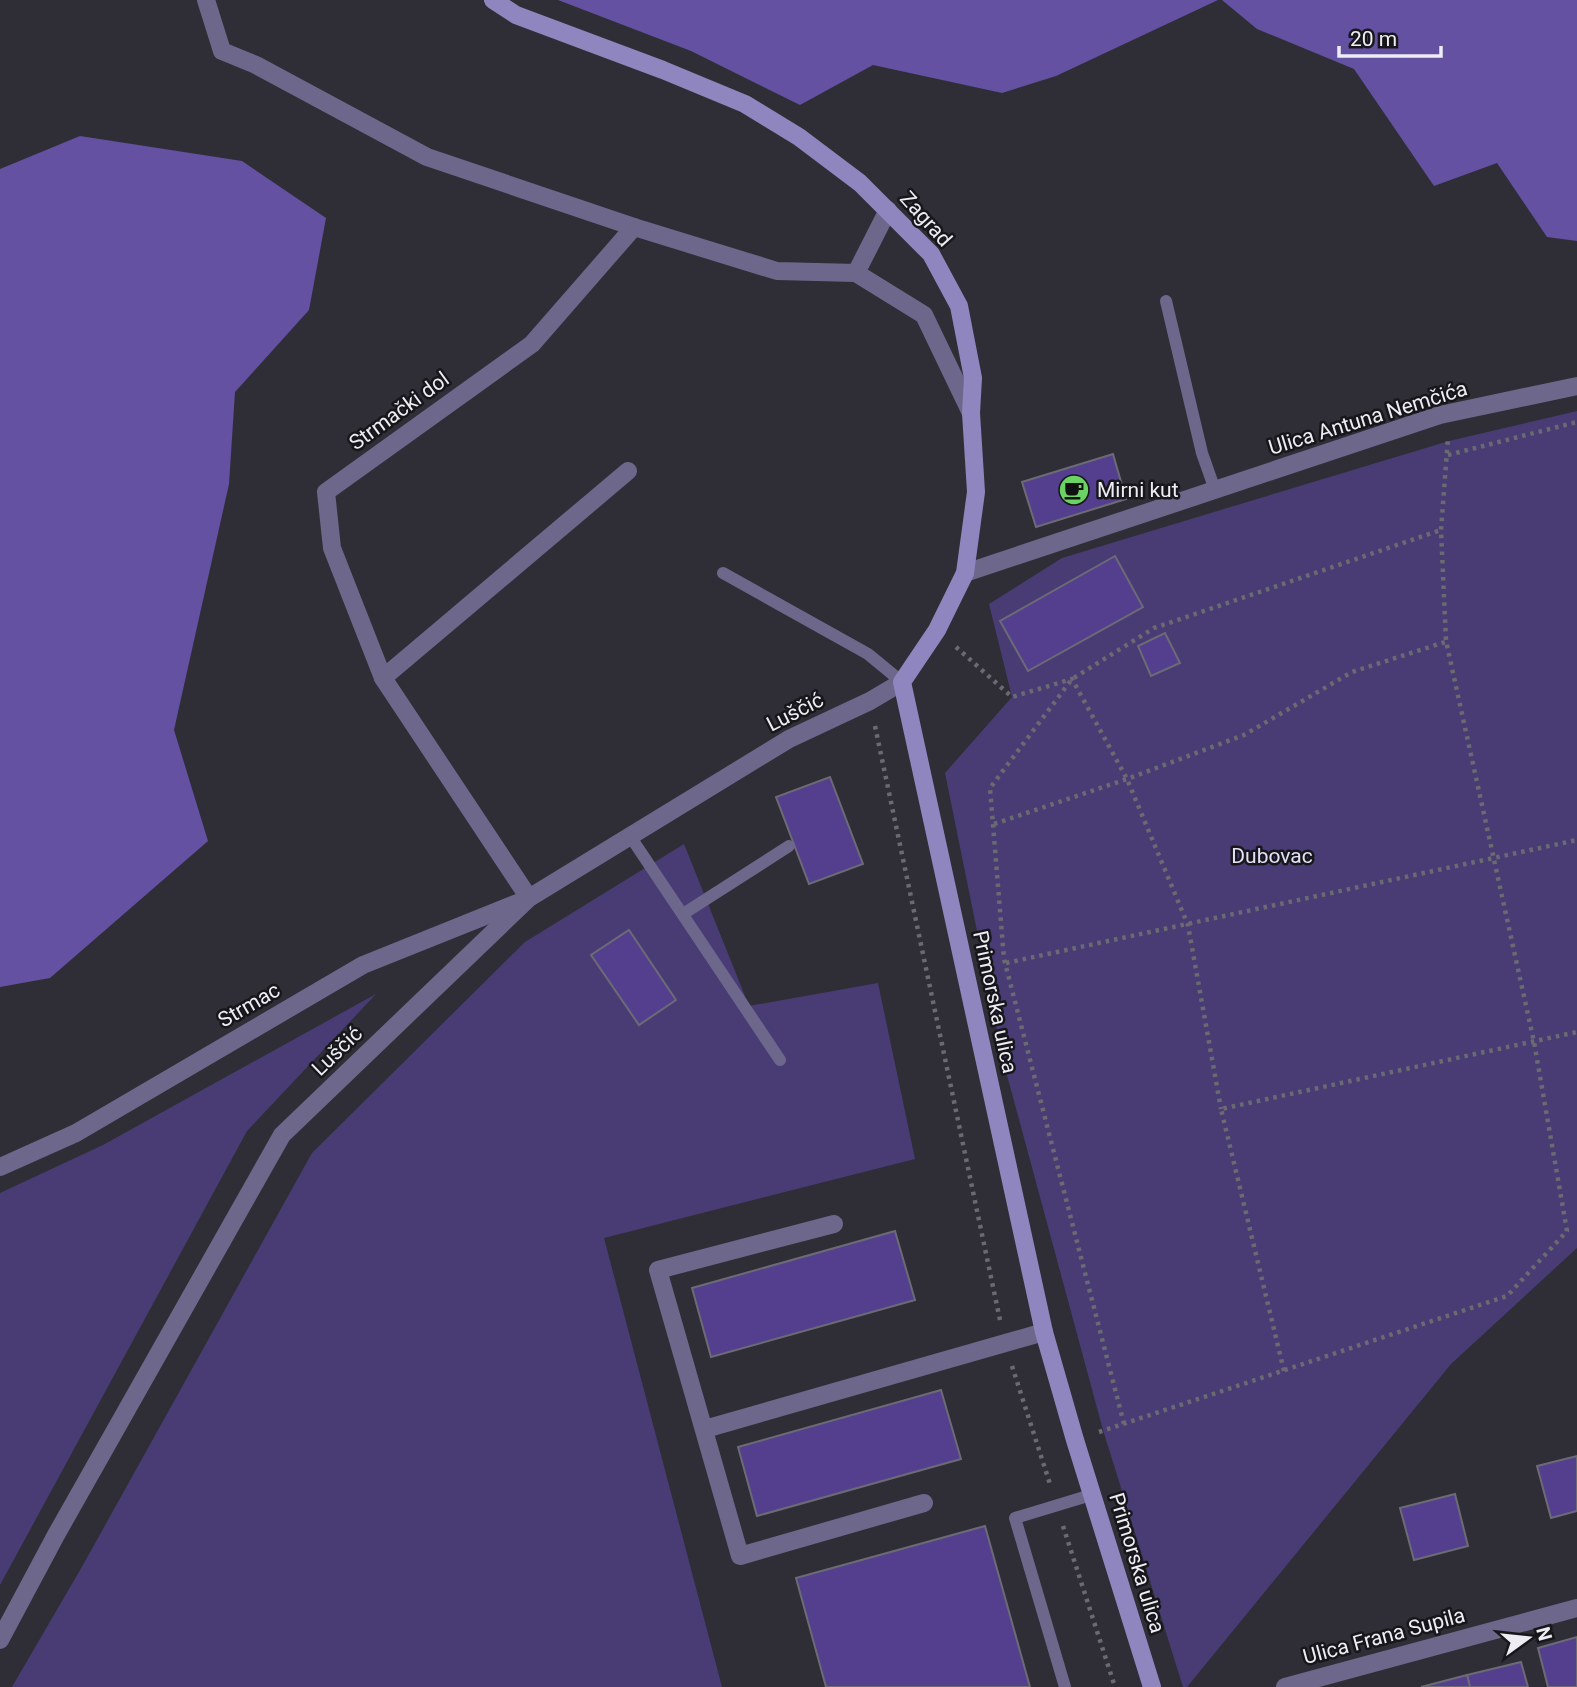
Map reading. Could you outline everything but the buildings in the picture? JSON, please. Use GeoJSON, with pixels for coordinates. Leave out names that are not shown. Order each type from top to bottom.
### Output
{"type":"FeatureCollection","features":[{"type":"Feature","properties":{"kind":"main road","name":"Zagrad"},"geometry":{"type":"LineString","coordinates":[[493,0],[516,15],[745,104],[799,137],[860,183],[931,254],[959,306],[973,378],[971,413],[976,492],[965,573],[937,630],[902,682]]}},
{"type":"Feature","properties":{"kind":"main road","name":"Primorska ulica"},"geometry":{"type":"LineString","coordinates":[[902,682],[1044,1332],[1074,1440],[1152,1687]]}},
{"type":"Feature","properties":{"kind":"street"},"geometry":{"type":"LineString","coordinates":[[206,0],[222,51],[256,65],[427,156],[634,227],[777,271],[856,273],[924,315],[971,413]]}},
{"type":"Feature","properties":{"kind":"street"},"geometry":{"type":"LineString","coordinates":[[856,273],[888,211]]}},
{"type":"Feature","properties":{"kind":"street","name":"Strmački dol"},"geometry":{"type":"LineString","coordinates":[[529,898],[383,678],[332,548],[326,492],[532,344],[634,227]]}},
{"type":"Feature","properties":{"kind":"street","name":"Ulica Antuna Nemčića"},"geometry":{"type":"LineString","coordinates":[[965,573],[1440,415],[1577,386]]}},
{"type":"Feature","properties":{"kind":"street"},"geometry":{"type":"LineString","coordinates":[[383,678],[628,471]]}},
{"type":"Feature","properties":{"kind":"street","name":"Luščić"},"geometry":{"type":"LineString","coordinates":[[0,1640],[56,1535],[282,1135],[529,898],[789,739],[870,701],[902,682]]}},
{"type":"Feature","properties":{"kind":"street","name":"Strmac"},"geometry":{"type":"LineString","coordinates":[[0,1167],[76,1133],[363,965],[529,898]]}},
{"type":"Feature","properties":{"kind":"street"},"geometry":{"type":"LineString","coordinates":[[834,1224],[658,1270],[740,1556],[925,1503]]}},
{"type":"Feature","properties":{"kind":"street"},"geometry":{"type":"LineString","coordinates":[[705,1429],[1044,1332]]}},
{"type":"Feature","properties":{"kind":"street","name":"Ulica Frana Supila"},"geometry":{"type":"LineString","coordinates":[[1285,1687],[1577,1608]]}},
{"type":"Feature","properties":{"kind":"lane"},"geometry":{"type":"LineString","coordinates":[[1166,301],[1202,453],[1215,490]]}},
{"type":"Feature","properties":{"kind":"lane"},"geometry":{"type":"LineString","coordinates":[[723,573],[867,654],[902,682]]}},
{"type":"Feature","properties":{"kind":"lane"},"geometry":{"type":"LineString","coordinates":[[630,836],[780,1060]]}},
{"type":"Feature","properties":{"kind":"lane"},"geometry":{"type":"LineString","coordinates":[[683,915],[789,846]]}},
{"type":"Feature","properties":{"kind":"lane"},"geometry":{"type":"LineString","coordinates":[[1065,1687],[1015,1518],[1091,1495]]}},
{"type":"Feature","properties":{"kind":"path"},"geometry":{"type":"LineString","coordinates":[[1074,1440],[1507,1296],[1567,1231],[1534,1042],[1446,641],[1441,530],[1449,441],[1440,415]]}},
{"type":"Feature","properties":{"kind":"path"},"geometry":{"type":"LineString","coordinates":[[1448,455],[1577,422]]}},
{"type":"Feature","properties":{"kind":"path"},"geometry":{"type":"LineString","coordinates":[[937,630],[1012,697],[1072,679],[1154,628],[1441,530]]}},
{"type":"Feature","properties":{"kind":"path"},"geometry":{"type":"LineString","coordinates":[[994,824],[1127,779],[1244,735],[1352,671],[1446,641]]}},
{"type":"Feature","properties":{"kind":"path"},"geometry":{"type":"LineString","coordinates":[[1072,679],[1127,779],[1188,925],[1221,1109],[1284,1371]]}},
{"type":"Feature","properties":{"kind":"path"},"geometry":{"type":"LineString","coordinates":[[1072,679],[990,788],[1006,963],[1124,1424]]}},
{"type":"Feature","properties":{"kind":"path"},"geometry":{"type":"LineString","coordinates":[[870,701],[1005,1345],[1115,1687]]}},
{"type":"Feature","properties":{"kind":"path"},"geometry":{"type":"LineString","coordinates":[[1006,963],[1577,840]]}},
{"type":"Feature","properties":{"kind":"path"},"geometry":{"type":"LineString","coordinates":[[1221,1109],[1577,1032]]}},
{"type":"Feature","properties":{"kind":"green space","name":"Dubovac"},"geometry":{"type":"Polygon","coordinates":[[[1577,411],[1577,1248],[1451,1364],[1187,1687],[1183,1687],[1103,1430],[1004,1064],[945,773],[1012,697],[989,604],[1062,558],[1449,441],[1577,411]]]}},
{"type":"Feature","properties":{"kind":"green space"},"geometry":{"type":"Polygon","coordinates":[[[684,844],[749,1006],[878,983],[915,1159],[604,1238],[722,1687],[12,1687],[83,1565],[312,1153],[525,942],[684,844]]]}},
{"type":"Feature","properties":{"kind":"green space"},"geometry":{"type":"Polygon","coordinates":[[[376,994],[247,1131],[0,1585],[0,1193],[103,1145],[376,994]]]}},
{"type":"Feature","properties":{"kind":"shaded area"},"geometry":{"type":"Polygon","coordinates":[[[558,0],[1218,0],[1056,76],[1002,93],[873,65],[800,105],[691,51],[558,0]]]}},
{"type":"Feature","properties":{"kind":"shaded area"},"geometry":{"type":"Polygon","coordinates":[[[1222,0],[1577,0],[1577,241],[1547,237],[1497,163],[1434,186],[1354,69],[1257,29],[1222,0]]]}},
{"type":"Feature","properties":{"kind":"shaded area"},"geometry":{"type":"Polygon","coordinates":[[[80,136],[242,161],[326,218],[309,310],[235,392],[229,484],[174,730],[208,841],[50,978],[0,987],[0,169],[80,136]]]}},
{"type":"Feature","properties":{"kind":"place","name":"Mirni kut"},"geometry":{"type":"Point","coordinates":[1074,490]}}]}
